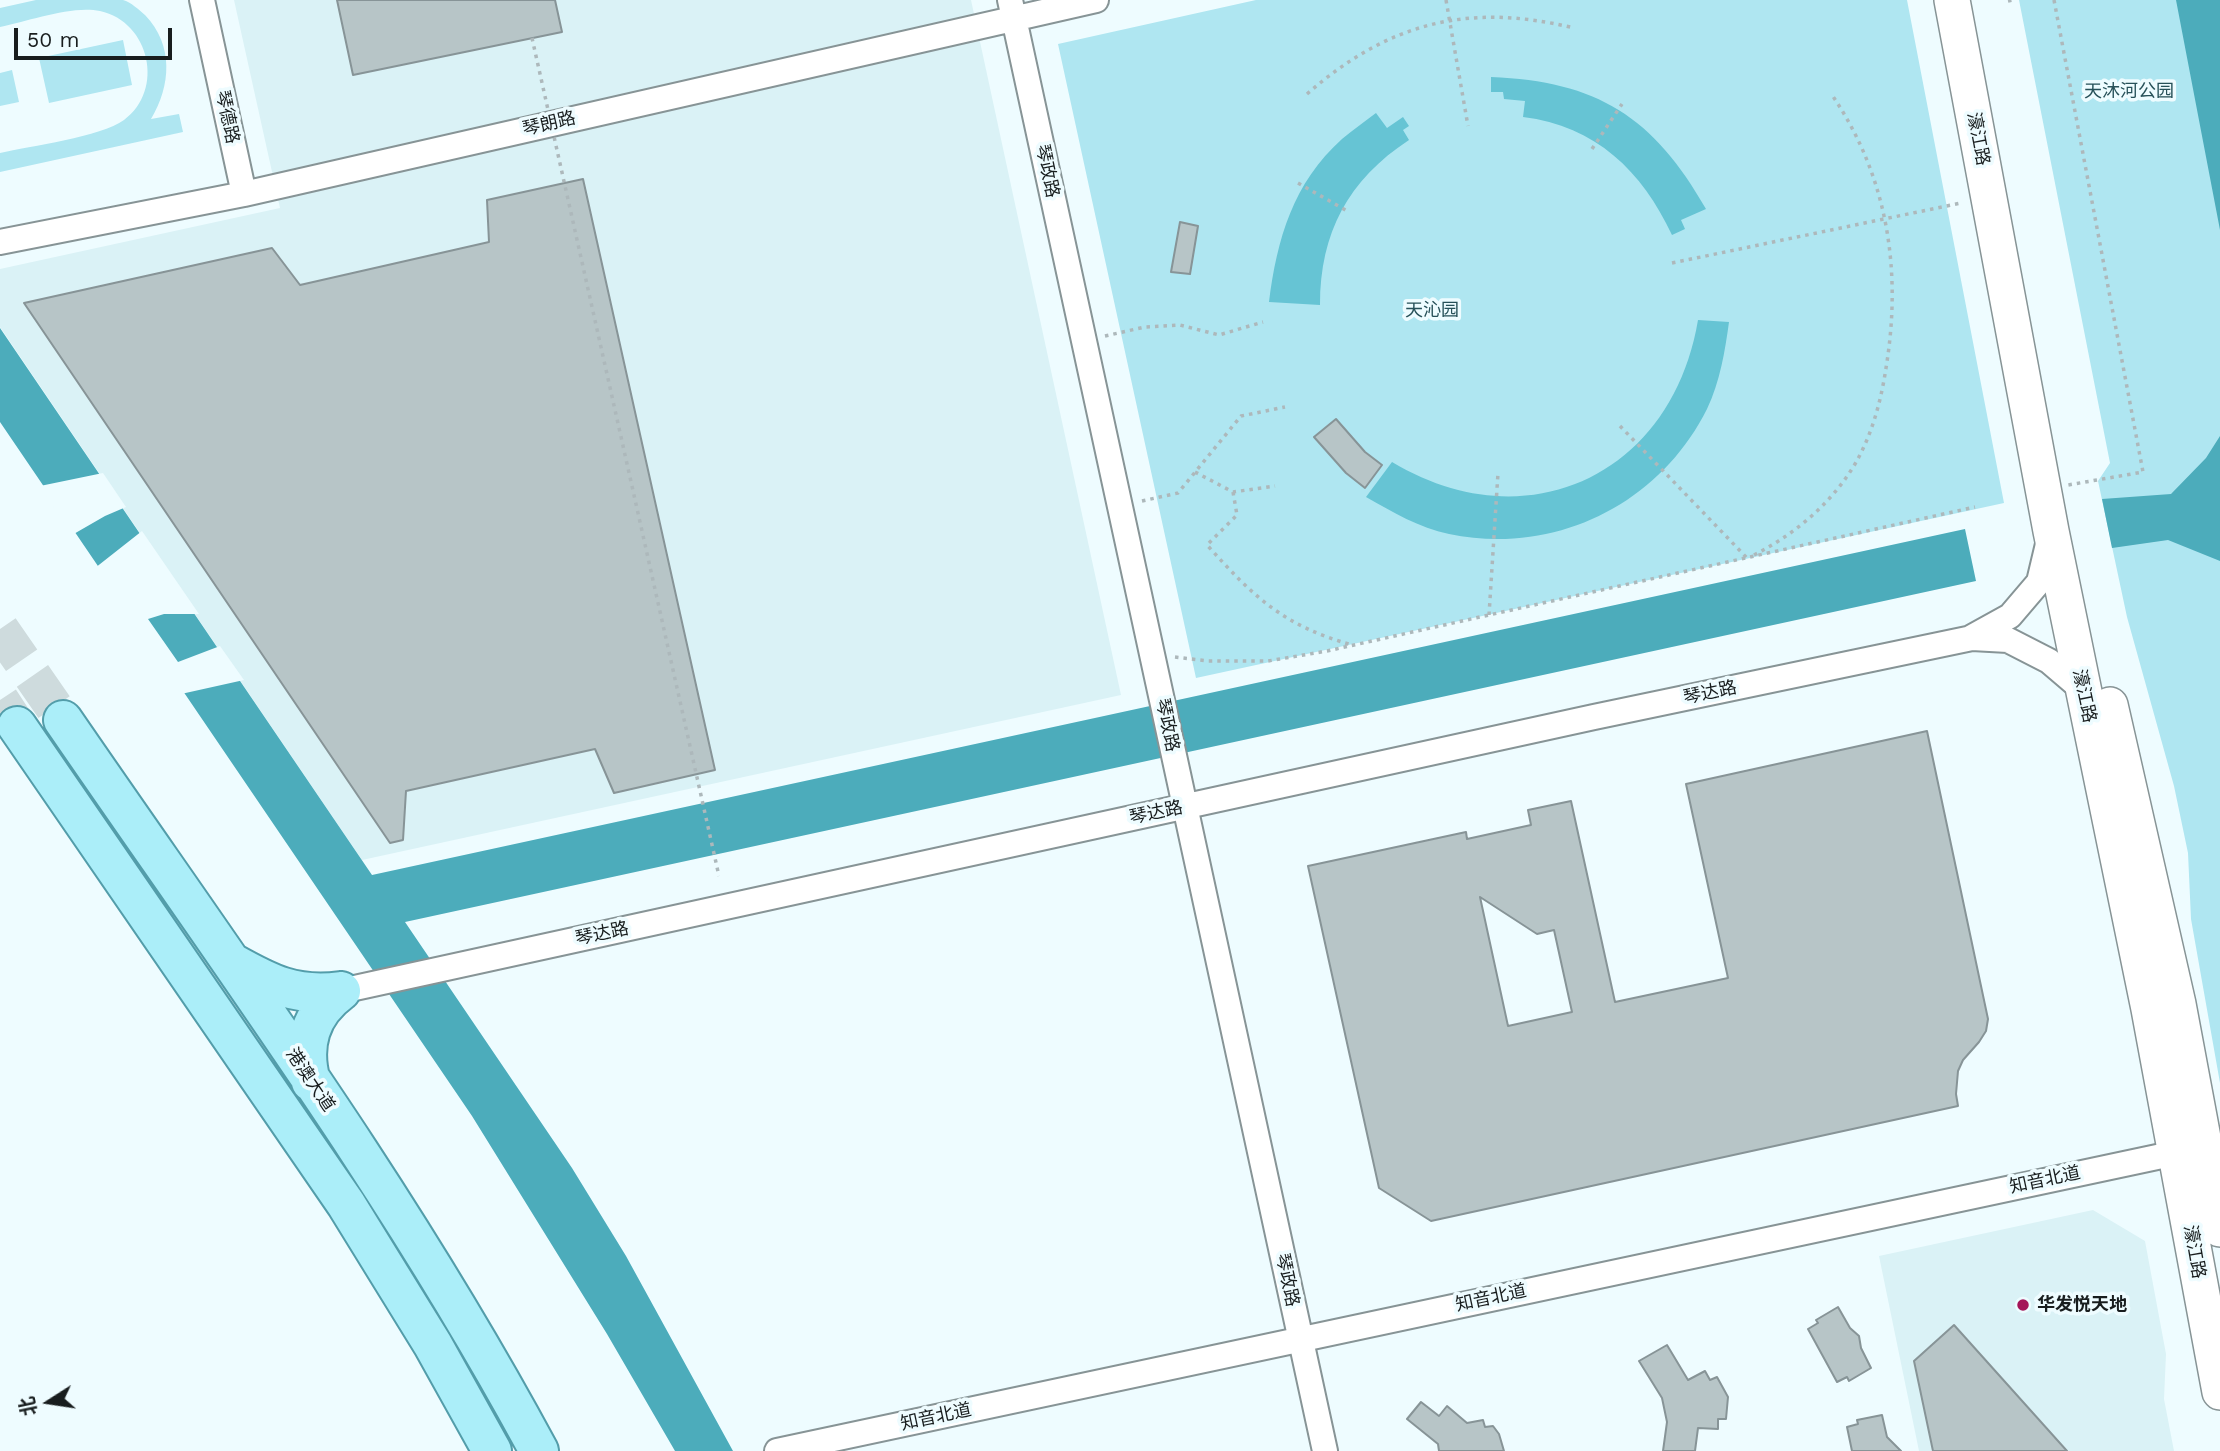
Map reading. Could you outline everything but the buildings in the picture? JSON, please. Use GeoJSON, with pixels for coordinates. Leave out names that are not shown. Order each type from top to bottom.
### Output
{"type":"FeatureCollection","features":[{"type":"Feature","properties":{"kind":"main road","name":"濠江路"},"geometry":{"type":"LineString","coordinates":[[1952,0],[2051,531],[2149,1009],[2200,1148],[2220,1229]]}},
{"type":"Feature","properties":{"kind":"main road","name":"濠江路"},"geometry":{"type":"LineString","coordinates":[[1976,0],[2106,686],[2178,1004],[2200,1148],[2220,1392]]}},
{"type":"Feature","properties":{"kind":"main road","name":"港澳大道"},"geometry":{"type":"LineString","coordinates":[[63,720],[425,1252],[539,1446]]}},
{"type":"Feature","properties":{"kind":"main road"},"geometry":{"type":"LineString","coordinates":[[17,726],[346,1204],[433,1345],[492,1451]]}},
{"type":"Feature","properties":{"kind":"main road"},"geometry":{"type":"LineString","coordinates":[[228,960],[281,988],[311,993],[341,991]]}},
{"type":"Feature","properties":{"kind":"main road"},"geometry":{"type":"LineString","coordinates":[[311,1082],[306,1054],[312,1025],[329,1000],[341,991]]}},
{"type":"Feature","properties":{"kind":"street","name":"琴德路"},"geometry":{"type":"LineString","coordinates":[[202,0],[244,194]]}},
{"type":"Feature","properties":{"kind":"street","name":"琴朗路"},"geometry":{"type":"LineString","coordinates":[[0,242],[244,194],[1012,9],[1096,0]]}},
{"type":"Feature","properties":{"kind":"street","name":"琴政路"},"geometry":{"type":"LineString","coordinates":[[1012,9],[1325,1451]]}},
{"type":"Feature","properties":{"kind":"street"},"geometry":{"type":"LineString","coordinates":[[1972,638],[2010,617],[2039,582],[2051,531]]}},
{"type":"Feature","properties":{"kind":"street"},"geometry":{"type":"LineString","coordinates":[[1972,638],[2008,640],[2049,661],[2083,691]]}},
{"type":"Feature","properties":{"kind":"street","name":"琴达路"},"geometry":{"type":"LineString","coordinates":[[341,991],[1972,638]]}},
{"type":"Feature","properties":{"kind":"street","name":"知音北道"},"geometry":{"type":"LineString","coordinates":[[777,1451],[2200,1148]]}},
{"type":"Feature","properties":{"kind":"path"},"geometry":{"type":"LineString","coordinates":[[1446,0],[1468,126]]}},
{"type":"Feature","properties":{"kind":"path"},"geometry":{"type":"LineString","coordinates":[[2054,0],[2143,472],[2066,485]]}},
{"type":"Feature","properties":{"kind":"path"},"geometry":{"type":"LineString","coordinates":[[1307,94],[1358,54],[1387,39],[1450,20],[1481,16],[1512,17],[1544,20],[1574,28]]}},
{"type":"Feature","properties":{"kind":"path"},"geometry":{"type":"LineString","coordinates":[[532,38],[719,876]]}},
{"type":"Feature","properties":{"kind":"path"},"geometry":{"type":"LineString","coordinates":[[1746,558],[1772,546],[1801,527],[1829,499],[1855,464],[1871,430],[1882,391],[1892,331],[1894,281],[1885,219],[1872,170],[1845,113],[1832,95]]}},
{"type":"Feature","properties":{"kind":"path"},"geometry":{"type":"LineString","coordinates":[[1592,149],[1622,104]]}},
{"type":"Feature","properties":{"kind":"path"},"geometry":{"type":"LineString","coordinates":[[1298,183],[1349,212]]}},
{"type":"Feature","properties":{"kind":"path"},"geometry":{"type":"LineString","coordinates":[[1672,263],[1989,197]]}},
{"type":"Feature","properties":{"kind":"path"},"geometry":{"type":"LineString","coordinates":[[1084,341],[1145,327],[1180,325],[1219,335],[1263,322]]}},
{"type":"Feature","properties":{"kind":"path"},"geometry":{"type":"LineString","coordinates":[[1120,506],[1178,494],[1241,416],[1285,407]]}},
{"type":"Feature","properties":{"kind":"path"},"geometry":{"type":"LineString","coordinates":[[1620,426],[1746,558]]}},
{"type":"Feature","properties":{"kind":"path"},"geometry":{"type":"LineString","coordinates":[[1195,472],[1233,492],[1275,486]]}},
{"type":"Feature","properties":{"kind":"path"},"geometry":{"type":"LineString","coordinates":[[1489,615],[1498,473]]}},
{"type":"Feature","properties":{"kind":"path"},"geometry":{"type":"LineString","coordinates":[[1233,492],[1237,515],[1207,545],[1239,580],[1276,613],[1306,629],[1354,645]]}},
{"type":"Feature","properties":{"kind":"path"},"geometry":{"type":"LineString","coordinates":[[1152,654],[1208,661],[1268,661],[1354,645],[1975,507]]}},
{"type":"Feature","properties":{"kind":"shaded area"},"geometry":{"type":"Polygon","coordinates":[[[234,0],[971,0],[1121,695],[362,860],[0,327],[0,269],[280,208],[234,0]]]}},
{"type":"Feature","properties":{"kind":"shaded area"},"geometry":{"type":"Polygon","coordinates":[[[2176,0],[2220,0],[2220,230],[2176,0]]]}},
{"type":"Feature","properties":{"kind":"shaded area"},"geometry":{"type":"Polygon","coordinates":[[[1491,77],[1562,86],[1592,96],[1619,110],[1643,128],[1665,150],[1706,209],[1681,220],[1685,229],[1672,235],[1646,191],[1614,155],[1573,130],[1523,117],[1525,101],[1504,99],[1503,92],[1491,92],[1491,77]]]}},
{"type":"Feature","properties":{"kind":"shaded area"},"geometry":{"type":"Polygon","coordinates":[[[1376,113],[1387,128],[1403,117],[1409,126],[1403,130],[1409,140],[1369,173],[1342,210],[1325,254],[1320,305],[1269,302],[1283,234],[1299,193],[1325,156],[1376,113]]]}},
{"type":"Feature","properties":{"kind":"shaded area"},"geometry":{"type":"Polygon","coordinates":[[[1698,320],[1729,322],[1719,377],[1707,409],[1686,443],[1661,472],[1632,497],[1599,516],[1564,529],[1527,537],[1488,539],[1427,528],[1366,497],[1392,462],[1443,486],[1493,496],[1541,494],[1586,480],[1625,454],[1658,419],[1683,374],[1698,320]]]}},
{"type":"Feature","properties":{"kind":"shaded area"},"geometry":{"type":"Polygon","coordinates":[[[0,328],[372,875],[1965,529],[1976,581],[405,922],[572,1168],[626,1256],[733,1451],[675,1451],[607,1334],[472,1116],[0,422],[0,328]]]}},
{"type":"Feature","properties":{"kind":"shaded area"},"geometry":{"type":"Polygon","coordinates":[[[2220,436],[2220,561],[2168,540],[2112,548],[2102,499],[2171,494],[2206,458],[2220,436]]]}},
{"type":"Feature","properties":{"kind":"shaded area","name":"华发悦天地"},"geometry":{"type":"Polygon","coordinates":[[[2093,1210],[2145,1241],[2166,1354],[2164,1399],[2174,1451],[1919,1451],[1879,1256],[2093,1210]]]}},
{"type":"Feature","properties":{"kind":"green space"},"geometry":{"type":"Polygon","coordinates":[[[36,0],[123,0],[145,15],[161,39],[166,66],[163,93],[151,119],[179,114],[183,132],[0,172],[0,153],[83,136],[113,126],[124,120],[137,107],[145,92],[148,75],[140,42],[131,28],[117,18],[100,11],[77,10],[0,27],[0,8],[36,0]]]}},
{"type":"Feature","properties":{"kind":"green space","name":"天沁园"},"geometry":{"type":"Polygon","coordinates":[[[1256,0],[1907,0],[2004,503],[1196,678],[1058,44],[1256,0]]]}},
{"type":"Feature","properties":{"kind":"green space","name":"天沐河公园"},"geometry":{"type":"Polygon","coordinates":[[[2019,0],[2220,0],[2220,1083],[2191,919],[2188,853],[2174,786],[2127,617],[2098,481],[2110,463],[2019,0]]]}},
{"type":"Feature","properties":{"kind":"green space"},"geometry":{"type":"Polygon","coordinates":[[[123,40],[132,85],[49,103],[39,58],[123,40]]]}},
{"type":"Feature","properties":{"kind":"green space"},"geometry":{"type":"Polygon","coordinates":[[[12,70],[19,102],[0,106],[0,73],[12,70]]]}},
{"type":"Feature","properties":{"kind":"pier"},"geometry":{"type":"Polygon","coordinates":[[[103,473],[126,507],[72,535],[40,486],[103,473]]]}},
{"type":"Feature","properties":{"kind":"pier"},"geometry":{"type":"Polygon","coordinates":[[[142,531],[199,614],[164,614],[148,619],[178,662],[220,646],[244,680],[181,694],[95,568],[142,531]]]}},
{"type":"Feature","properties":{"kind":"tunnel"},"geometry":{"type":"LineString","coordinates":[[0,629],[63,720]]}},
{"type":"Feature","properties":{"kind":"tunnel"},"geometry":{"type":"LineString","coordinates":[[0,700],[17,726]]}},
{"type":"Feature","properties":{"kind":"place","name":"华发悦天地"},"geometry":{"type":"Point","coordinates":[2023,1305]}}]}
